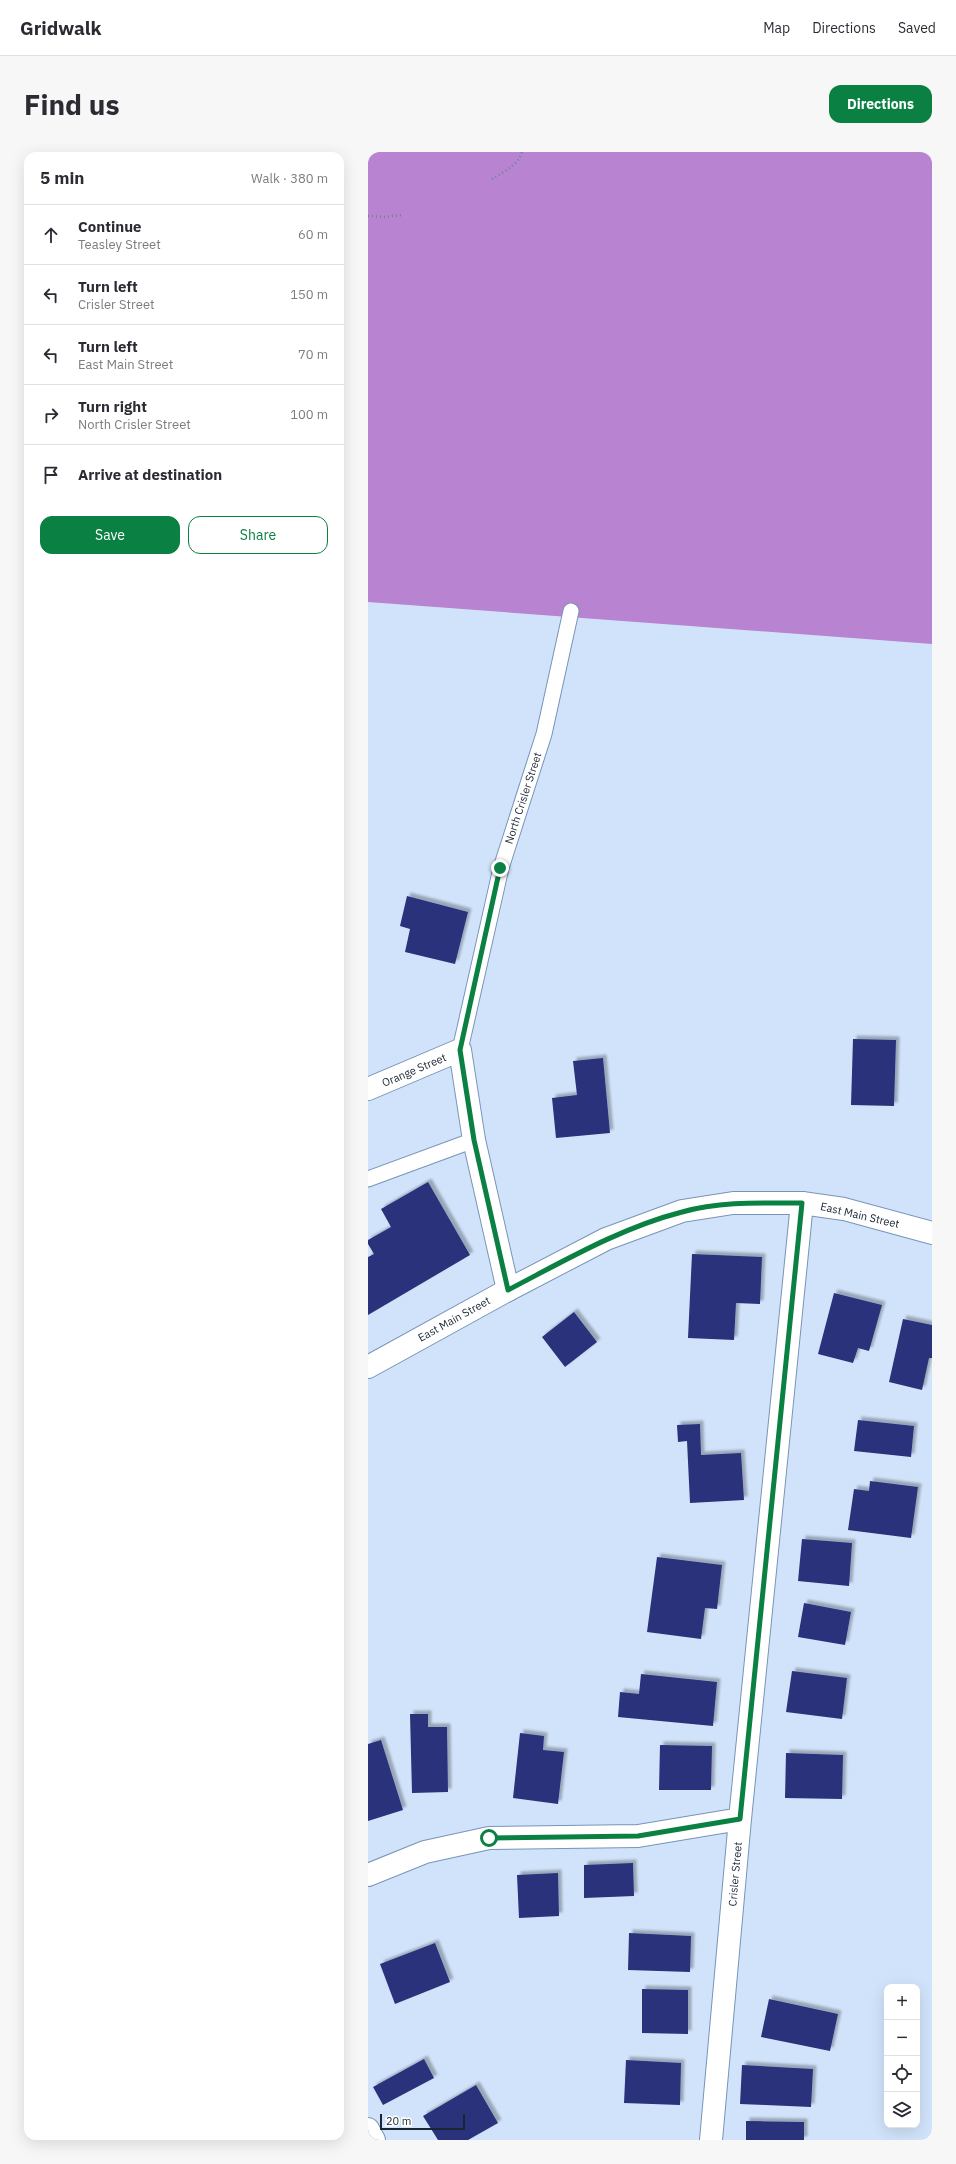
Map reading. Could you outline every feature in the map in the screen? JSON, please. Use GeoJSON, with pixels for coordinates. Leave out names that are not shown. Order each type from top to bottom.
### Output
{"type":"FeatureCollection","features":[{"type":"Feature","properties":{"kind":"street","name":"Orange Street"},"geometry":{"type":"LineString","coordinates":[[368,1089],[460,1050]]}},
{"type":"Feature","properties":{"kind":"street","name":"North Crisler Street"},"geometry":{"type":"LineString","coordinates":[[460,1050],[474,1140],[508,1290]]}},
{"type":"Feature","properties":{"kind":"street","name":"East Main Street"},"geometry":{"type":"LineString","coordinates":[[368,1367],[508,1290],[606,1239],[682,1212],[733,1203],[802,1203],[844,1209],[932,1233]]}},
{"type":"Feature","properties":{"kind":"street","name":"Crisler Street"},"geometry":{"type":"LineString","coordinates":[[711,2140],[740,1819],[802,1203]]}},
{"type":"Feature","properties":{"kind":"street"},"geometry":{"type":"LineString","coordinates":[[368,1875],[425,1852],[489,1838],[638,1836],[740,1819]]}},
{"type":"Feature","properties":{"kind":"street"},"geometry":{"type":"LineString","coordinates":[[368,2129],[374,2140]]}},
{"type":"Feature","properties":{"kind":"lane","name":"North Crisler Street"},"geometry":{"type":"LineString","coordinates":[[460,1050],[500,868],[544,734],[571,611]]}},
{"type":"Feature","properties":{"kind":"lane"},"geometry":{"type":"LineString","coordinates":[[368,1179],[474,1140]]}},
{"type":"Feature","properties":{"kind":"path"},"geometry":{"type":"LineString","coordinates":[[492,179],[510,168],[520,159],[522,152]]}},
{"type":"Feature","properties":{"kind":"path"},"geometry":{"type":"LineString","coordinates":[[368,216],[383,218],[403,215]]}},
{"type":"Feature","properties":{"kind":"shaded area"},"geometry":{"type":"Polygon","coordinates":[[[368,152],[932,152],[932,644],[368,602],[368,152]]]}},
{"type":"Feature","properties":{"kind":"building"},"geometry":{"type":"Polygon","coordinates":[[[407,896],[468,912],[455,964],[405,952],[410,929],[400,926],[407,896]]]}},
{"type":"Feature","properties":{"kind":"building"},"geometry":{"type":"Polygon","coordinates":[[[853,1039],[896,1040],[894,1106],[851,1105],[853,1039]]]}},
{"type":"Feature","properties":{"kind":"building"},"geometry":{"type":"Polygon","coordinates":[[[603,1058],[610,1133],[556,1138],[552,1098],[577,1095],[573,1061],[603,1058]]]}},
{"type":"Feature","properties":{"kind":"building"},"geometry":{"type":"Polygon","coordinates":[[[428,1182],[470,1255],[368,1315],[368,1257],[374,1254],[368,1244],[368,1240],[391,1227],[381,1209],[428,1182]]]}},
{"type":"Feature","properties":{"kind":"building"},"geometry":{"type":"Polygon","coordinates":[[[692,1254],[762,1257],[760,1304],[736,1303],[734,1340],[688,1338],[692,1254]]]}},
{"type":"Feature","properties":{"kind":"building"},"geometry":{"type":"Polygon","coordinates":[[[834,1293],[882,1305],[869,1351],[858,1348],[853,1363],[818,1354],[834,1293]]]}},
{"type":"Feature","properties":{"kind":"building"},"geometry":{"type":"Polygon","coordinates":[[[574,1312],[597,1342],[565,1367],[542,1337],[574,1312]]]}},
{"type":"Feature","properties":{"kind":"building"},"geometry":{"type":"Polygon","coordinates":[[[903,1319],[932,1325],[932,1358],[929,1358],[922,1390],[889,1382],[903,1319]]]}},
{"type":"Feature","properties":{"kind":"building"},"geometry":{"type":"Polygon","coordinates":[[[858,1420],[914,1426],[911,1457],[854,1451],[858,1420]]]}},
{"type":"Feature","properties":{"kind":"building"},"geometry":{"type":"Polygon","coordinates":[[[700,1424],[701,1455],[741,1453],[744,1500],[690,1503],[687,1441],[678,1442],[677,1425],[700,1424]]]}},
{"type":"Feature","properties":{"kind":"building"},"geometry":{"type":"Polygon","coordinates":[[[870,1481],[918,1487],[911,1538],[848,1530],[854,1489],[869,1491],[870,1481]]]}},
{"type":"Feature","properties":{"kind":"building"},"geometry":{"type":"Polygon","coordinates":[[[802,1539],[852,1543],[849,1586],[798,1581],[802,1539]]]}},
{"type":"Feature","properties":{"kind":"building"},"geometry":{"type":"Polygon","coordinates":[[[657,1557],[722,1565],[717,1609],[705,1608],[701,1639],[647,1632],[657,1557]]]}},
{"type":"Feature","properties":{"kind":"building"},"geometry":{"type":"Polygon","coordinates":[[[804,1603],[851,1612],[845,1645],[798,1637],[804,1603]]]}},
{"type":"Feature","properties":{"kind":"building"},"geometry":{"type":"Polygon","coordinates":[[[792,1671],[847,1678],[842,1719],[786,1712],[792,1671]]]}},
{"type":"Feature","properties":{"kind":"building"},"geometry":{"type":"Polygon","coordinates":[[[641,1674],[717,1682],[713,1726],[618,1717],[620,1692],[639,1694],[641,1674]]]}},
{"type":"Feature","properties":{"kind":"building"},"geometry":{"type":"Polygon","coordinates":[[[410,1714],[428,1714],[428,1727],[447,1727],[448,1792],[412,1793],[410,1714]]]}},
{"type":"Feature","properties":{"kind":"building"},"geometry":{"type":"Polygon","coordinates":[[[520,1733],[544,1736],[543,1750],[564,1752],[558,1804],[513,1798],[520,1733]]]}},
{"type":"Feature","properties":{"kind":"building"},"geometry":{"type":"Polygon","coordinates":[[[381,1740],[403,1810],[368,1821],[368,1744],[381,1740]]]}},
{"type":"Feature","properties":{"kind":"building"},"geometry":{"type":"Polygon","coordinates":[[[660,1745],[712,1746],[711,1790],[659,1790],[660,1745]]]}},
{"type":"Feature","properties":{"kind":"building"},"geometry":{"type":"Polygon","coordinates":[[[786,1753],[843,1755],[842,1799],[785,1798],[786,1753]]]}},
{"type":"Feature","properties":{"kind":"building"},"geometry":{"type":"Polygon","coordinates":[[[633,1863],[634,1896],[584,1898],[584,1865],[633,1863]]]}},
{"type":"Feature","properties":{"kind":"building"},"geometry":{"type":"Polygon","coordinates":[[[558,1873],[559,1916],[519,1918],[517,1875],[558,1873]]]}},
{"type":"Feature","properties":{"kind":"building"},"geometry":{"type":"Polygon","coordinates":[[[629,1933],[691,1936],[690,1972],[628,1970],[629,1933]]]}},
{"type":"Feature","properties":{"kind":"building"},"geometry":{"type":"Polygon","coordinates":[[[435,1943],[450,1982],[395,2004],[380,1964],[435,1943]]]}},
{"type":"Feature","properties":{"kind":"building"},"geometry":{"type":"Polygon","coordinates":[[[642,1989],[688,1990],[688,2034],[642,2033],[642,1989]]]}},
{"type":"Feature","properties":{"kind":"building"},"geometry":{"type":"Polygon","coordinates":[[[769,1999],[838,2014],[830,2051],[761,2037],[769,1999]]]}},
{"type":"Feature","properties":{"kind":"building"},"geometry":{"type":"Polygon","coordinates":[[[424,2059],[434,2078],[383,2105],[373,2087],[424,2059]]]}},
{"type":"Feature","properties":{"kind":"building"},"geometry":{"type":"Polygon","coordinates":[[[626,2060],[681,2063],[680,2105],[624,2103],[626,2060]]]}},
{"type":"Feature","properties":{"kind":"building"},"geometry":{"type":"Polygon","coordinates":[[[742,2065],[813,2069],[811,2107],[740,2104],[742,2065]]]}},
{"type":"Feature","properties":{"kind":"building"},"geometry":{"type":"Polygon","coordinates":[[[476,2085],[498,2123],[468,2140],[438,2140],[423,2116],[476,2085]]]}},
{"type":"Feature","properties":{"kind":"building"},"geometry":{"type":"Polygon","coordinates":[[[746,2121],[804,2122],[804,2140],[746,2140],[746,2121]]]}},
{"type":"Feature","properties":{"kind":"route"},"geometry":{"type":"LineString","coordinates":[[489,1838],[638,1836],[740,1819],[802,1203],[733,1203],[682,1212],[606,1239],[508,1290],[474,1140],[460,1050],[474,980],[500,868]]}}]}
